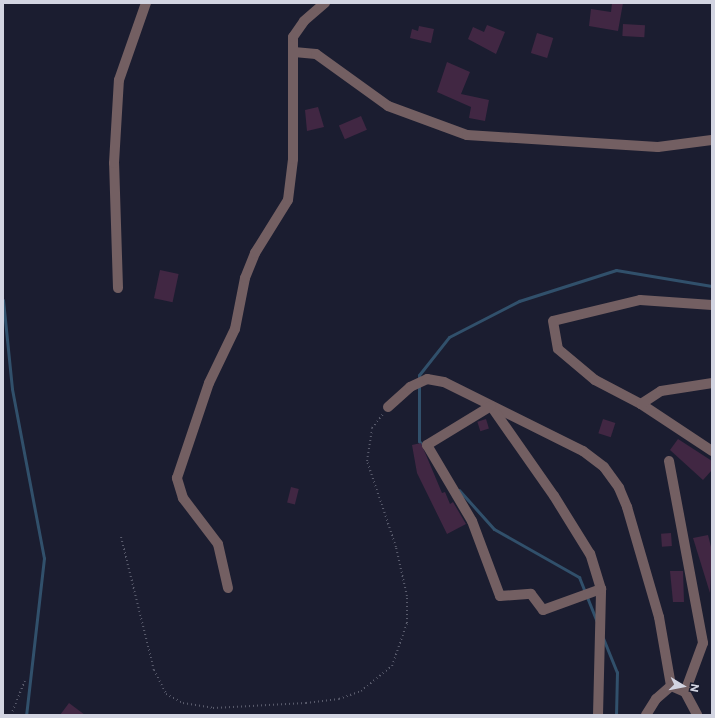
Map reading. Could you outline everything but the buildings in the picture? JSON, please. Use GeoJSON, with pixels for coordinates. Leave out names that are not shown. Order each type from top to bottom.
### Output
{"type":"FeatureCollection","features":[{"type":"Feature","properties":{"kind":"street"},"geometry":{"type":"LineString","coordinates":[[118,288],[114,163],[119,80],[146,3]]}},
{"type":"Feature","properties":{"kind":"street"},"geometry":{"type":"LineString","coordinates":[[228,588],[218,544],[183,498],[177,478],[209,383],[235,329],[250,266],[288,200],[293,159],[294,37],[304,21],[325,3]]}},
{"type":"Feature","properties":{"kind":"street"},"geometry":{"type":"LineString","coordinates":[[294,52],[316,54],[388,106],[467,135],[658,147],[712,140]]}},
{"type":"Feature","properties":{"kind":"street"},"geometry":{"type":"LineString","coordinates":[[712,304],[640,300],[553,321],[558,349],[595,380],[641,404],[712,451]]}},
{"type":"Feature","properties":{"kind":"street"},"geometry":{"type":"LineString","coordinates":[[388,407],[410,387],[427,379],[465,390],[491,406],[583,451],[604,467],[619,488],[659,617],[671,686]]}},
{"type":"Feature","properties":{"kind":"street"},"geometry":{"type":"LineString","coordinates":[[641,404],[661,391],[712,383]]}},
{"type":"Feature","properties":{"kind":"street"},"geometry":{"type":"LineString","coordinates":[[491,406],[590,554],[601,590],[598,715]]}},
{"type":"Feature","properties":{"kind":"street"},"geometry":{"type":"LineString","coordinates":[[491,406],[427,445],[472,521],[500,596],[531,594],[543,610],[601,590]]}},
{"type":"Feature","properties":{"kind":"street"},"geometry":{"type":"LineString","coordinates":[[669,461],[703,643],[685,692]]}},
{"type":"Feature","properties":{"kind":"street"},"geometry":{"type":"LineString","coordinates":[[671,686],[685,692],[697,715]]}},
{"type":"Feature","properties":{"kind":"street"},"geometry":{"type":"LineString","coordinates":[[646,715],[656,699],[671,686]]}},
{"type":"Feature","properties":{"kind":"path"},"geometry":{"type":"LineString","coordinates":[[121,537],[154,670],[166,694],[183,703],[213,708],[312,702],[361,691],[392,666],[407,623],[407,596],[396,547],[372,486],[367,461],[372,428],[388,407]]}},
{"type":"Feature","properties":{"kind":"path"},"geometry":{"type":"LineString","coordinates":[[10,715],[25,680]]}},
{"type":"Feature","properties":{"kind":"waterway"},"geometry":{"type":"LineString","coordinates":[[419,381],[419,375],[449,337],[519,301],[616,270],[712,286]]}},
{"type":"Feature","properties":{"kind":"waterway"},"geometry":{"type":"LineString","coordinates":[[3,300],[12,389],[44,558],[26,715]]}},
{"type":"Feature","properties":{"kind":"waterway"},"geometry":{"type":"LineString","coordinates":[[419,386],[419,441],[422,445]]}},
{"type":"Feature","properties":{"kind":"waterway"},"geometry":{"type":"LineString","coordinates":[[459,490],[494,529],[579,577],[597,622]]}},
{"type":"Feature","properties":{"kind":"waterway"},"geometry":{"type":"LineString","coordinates":[[603,638],[617,672],[616,715]]}}]}
